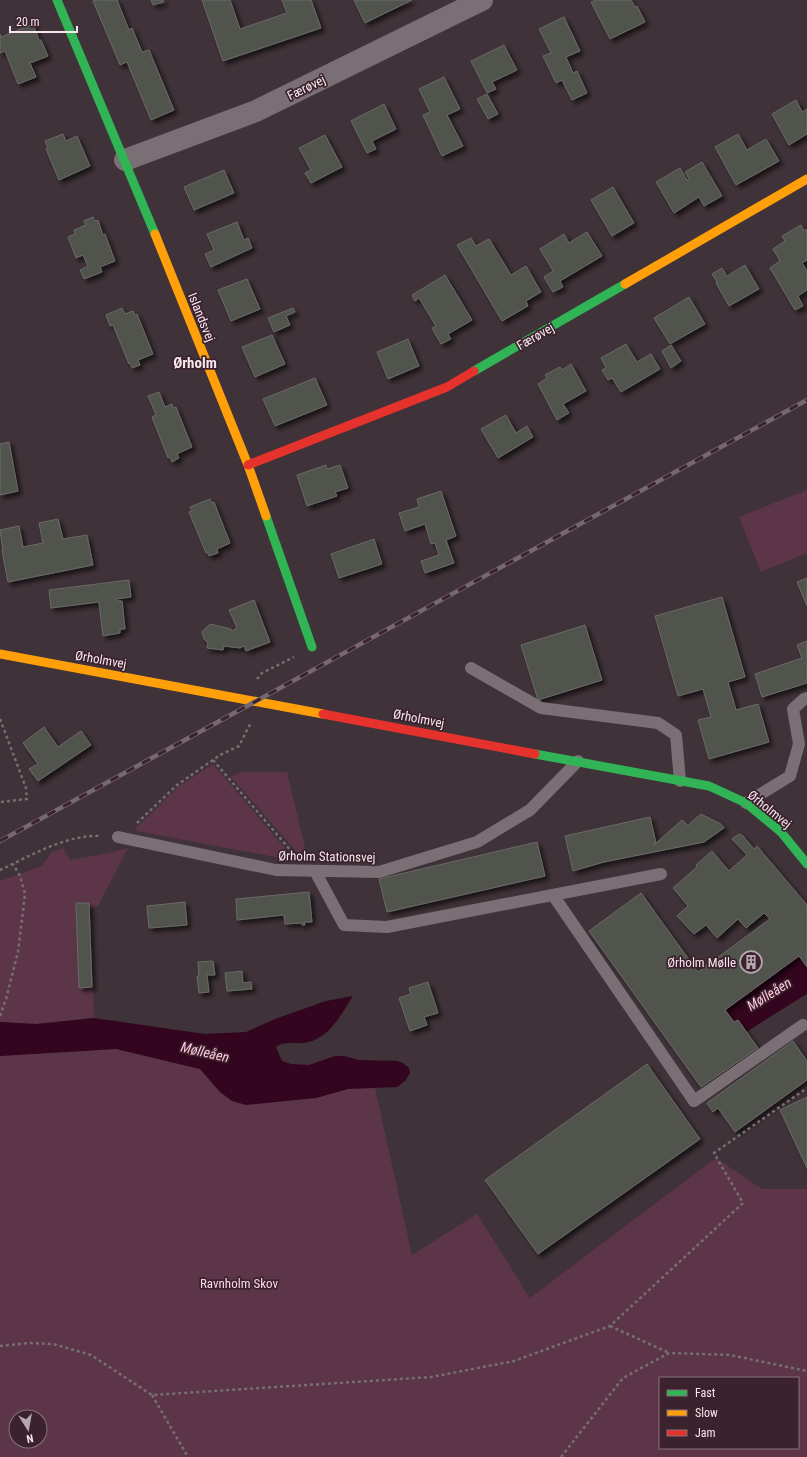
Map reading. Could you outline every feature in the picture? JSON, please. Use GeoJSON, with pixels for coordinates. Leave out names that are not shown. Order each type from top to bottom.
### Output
{"type":"FeatureCollection","features":[{"type":"Feature","properties":{"kind":"street","name":"Islandsvej"},"geometry":{"type":"LineString","coordinates":[[57,0],[125,160],[248,465],[312,647]]}},
{"type":"Feature","properties":{"kind":"street","name":"Færøvej"},"geometry":{"type":"LineString","coordinates":[[125,160],[256,111],[482,0]]}},
{"type":"Feature","properties":{"kind":"street","name":"Færøvej"},"geometry":{"type":"LineString","coordinates":[[248,465],[447,387],[807,179]]}},
{"type":"Feature","properties":{"kind":"street","name":"Ørholmvej"},"geometry":{"type":"LineString","coordinates":[[0,654],[709,786],[746,803],[781,832],[807,864]]}},
{"type":"Feature","properties":{"kind":"lane"},"geometry":{"type":"LineString","coordinates":[[470,668],[541,708],[658,723],[676,735],[680,781]]}},
{"type":"Feature","properties":{"kind":"lane"},"geometry":{"type":"LineString","coordinates":[[746,803],[790,776],[799,744],[793,709],[804,698],[807,698]]}},
{"type":"Feature","properties":{"kind":"lane","name":"Ørholm Stationsvej"},"geometry":{"type":"LineString","coordinates":[[118,837],[276,870],[379,872],[477,842],[530,810],[578,761]]}},
{"type":"Feature","properties":{"kind":"lane"},"geometry":{"type":"LineString","coordinates":[[315,871],[344,925],[387,927],[661,874]]}},
{"type":"Feature","properties":{"kind":"lane"},"geometry":{"type":"LineString","coordinates":[[553,895],[694,1101],[803,1025]]}},
{"type":"Feature","properties":{"kind":"path"},"geometry":{"type":"LineString","coordinates":[[262,673],[312,647]]}},
{"type":"Feature","properties":{"kind":"path"},"geometry":{"type":"LineString","coordinates":[[0,719],[26,788],[27,799],[0,802]]}},
{"type":"Feature","properties":{"kind":"path"},"geometry":{"type":"LineString","coordinates":[[0,870],[58,843],[91,836],[118,837],[132,828],[177,785],[213,760],[238,746],[249,726]]}},
{"type":"Feature","properties":{"kind":"path"},"geometry":{"type":"LineString","coordinates":[[213,760],[299,860],[315,871]]}},
{"type":"Feature","properties":{"kind":"path"},"geometry":{"type":"LineString","coordinates":[[0,1016],[18,952],[25,894],[20,876],[13,864]]}},
{"type":"Feature","properties":{"kind":"path"},"geometry":{"type":"LineString","coordinates":[[152,1395],[431,1377],[514,1361],[610,1326],[743,1203],[714,1153],[807,1088]]}},
{"type":"Feature","properties":{"kind":"path"},"geometry":{"type":"LineString","coordinates":[[610,1326],[669,1353],[730,1356],[807,1371]]}},
{"type":"Feature","properties":{"kind":"path"},"geometry":{"type":"LineString","coordinates":[[0,1346],[30,1343],[53,1344],[91,1355],[152,1395],[188,1457]]}},
{"type":"Feature","properties":{"kind":"path"},"geometry":{"type":"LineString","coordinates":[[561,1457],[623,1378],[669,1353]]}},
{"type":"Feature","properties":{"kind":"green space"},"geometry":{"type":"Polygon","coordinates":[[[807,490],[807,553],[761,572],[739,517],[807,490]]]}},
{"type":"Feature","properties":{"kind":"green space"},"geometry":{"type":"Polygon","coordinates":[[[213,764],[296,861],[137,831],[135,829],[179,786],[213,764]]]}},
{"type":"Feature","properties":{"kind":"green space"},"geometry":{"type":"Polygon","coordinates":[[[241,772],[287,772],[308,860],[304,860],[231,777],[241,772]]]}},
{"type":"Feature","properties":{"kind":"green space"},"geometry":{"type":"Polygon","coordinates":[[[63,848],[70,860],[128,848],[98,906],[90,909],[94,1018],[36,1024],[0,1022],[0,881],[42,866],[52,852],[63,848]]]}},
{"type":"Feature","properties":{"kind":"green space","name":"Ravnholm Skov"},"geometry":{"type":"Polygon","coordinates":[[[116,1049],[200,1069],[220,1092],[316,1098],[348,1089],[375,1088],[412,1255],[477,1214],[530,1298],[716,1158],[762,1189],[807,1189],[807,1457],[0,1457],[0,1056],[116,1049]]]}},
{"type":"Feature","properties":{"kind":"water"},"geometry":{"type":"Polygon","coordinates":[[[353,996],[333,1026],[320,1037],[312,1041],[303,1043],[285,1043],[276,1047],[282,1061],[291,1064],[309,1065],[335,1056],[344,1056],[359,1060],[397,1061],[403,1063],[409,1068],[410,1073],[405,1081],[397,1087],[348,1089],[316,1098],[246,1105],[232,1101],[220,1092],[200,1069],[116,1049],[0,1056],[0,1022],[36,1024],[94,1018],[205,1034],[246,1032],[275,1019],[326,1001],[353,996]]]}},
{"type":"Feature","properties":{"kind":"building"},"geometry":{"type":"Polygon","coordinates":[[[117,0],[129,30],[132,28],[142,52],[149,50],[174,110],[151,120],[127,62],[120,65],[93,1],[117,0]]]}},
{"type":"Feature","properties":{"kind":"building"},"geometry":{"type":"Polygon","coordinates":[[[151,0],[163,0],[164,2],[153,5],[151,0]]]}},
{"type":"Feature","properties":{"kind":"building"},"geometry":{"type":"Polygon","coordinates":[[[202,0],[230,0],[240,29],[287,13],[282,0],[311,0],[321,28],[223,61],[202,0]]]}},
{"type":"Feature","properties":{"kind":"building"},"geometry":{"type":"Polygon","coordinates":[[[354,0],[412,0],[365,23],[354,0]]]}},
{"type":"Feature","properties":{"kind":"building"},"geometry":{"type":"Polygon","coordinates":[[[596,0],[631,0],[635,7],[637,6],[645,22],[610,39],[591,2],[596,0]]]}},
{"type":"Feature","properties":{"kind":"building"},"geometry":{"type":"Polygon","coordinates":[[[564,17],[580,51],[566,57],[573,73],[577,71],[587,93],[572,100],[562,80],[556,83],[543,56],[551,53],[539,29],[564,17]]]}},
{"type":"Feature","properties":{"kind":"building"},"geometry":{"type":"Polygon","coordinates":[[[33,24],[39,40],[41,40],[48,56],[30,63],[36,77],[18,84],[5,51],[0,53],[0,34],[1,37],[33,24]]]}},
{"type":"Feature","properties":{"kind":"building"},"geometry":{"type":"Polygon","coordinates":[[[504,45],[517,70],[492,82],[496,89],[487,93],[471,61],[504,45]]]}},
{"type":"Feature","properties":{"kind":"building"},"geometry":{"type":"Polygon","coordinates":[[[444,77],[460,109],[447,115],[463,146],[442,156],[423,115],[430,112],[419,89],[444,77]]]}},
{"type":"Feature","properties":{"kind":"building"},"geometry":{"type":"Polygon","coordinates":[[[487,94],[498,114],[488,119],[477,99],[487,94]]]}},
{"type":"Feature","properties":{"kind":"building"},"geometry":{"type":"Polygon","coordinates":[[[796,100],[802,112],[807,109],[807,134],[789,145],[772,114],[796,100]]]}},
{"type":"Feature","properties":{"kind":"building"},"geometry":{"type":"Polygon","coordinates":[[[384,104],[396,129],[372,141],[376,149],[367,153],[351,121],[384,104]]]}},
{"type":"Feature","properties":{"kind":"building"},"geometry":{"type":"Polygon","coordinates":[[[63,134],[66,141],[77,136],[90,166],[59,180],[46,149],[48,148],[45,141],[63,134]]]}},
{"type":"Feature","properties":{"kind":"building"},"geometry":{"type":"Polygon","coordinates":[[[738,134],[747,150],[766,139],[779,161],[736,185],[715,147],[738,134]]]}},
{"type":"Feature","properties":{"kind":"building"},"geometry":{"type":"Polygon","coordinates":[[[325,135],[342,167],[311,183],[305,173],[311,170],[299,148],[325,135]]]}},
{"type":"Feature","properties":{"kind":"building"},"geometry":{"type":"Polygon","coordinates":[[[702,162],[722,196],[704,206],[699,197],[674,213],[656,182],[680,168],[687,180],[689,179],[685,172],[702,162]]]}},
{"type":"Feature","properties":{"kind":"building"},"geometry":{"type":"Polygon","coordinates":[[[224,170],[234,193],[194,210],[184,187],[224,170]]]}},
{"type":"Feature","properties":{"kind":"building"},"geometry":{"type":"Polygon","coordinates":[[[613,187],[634,223],[612,236],[591,200],[613,187]]]}},
{"type":"Feature","properties":{"kind":"building"},"geometry":{"type":"Polygon","coordinates":[[[93,217],[95,221],[98,220],[103,235],[105,234],[115,261],[100,267],[102,272],[84,279],[80,270],[88,266],[83,255],[76,258],[68,237],[75,234],[74,230],[86,225],[84,221],[93,217]]]}},
{"type":"Feature","properties":{"kind":"building"},"geometry":{"type":"Polygon","coordinates":[[[237,222],[244,240],[248,238],[252,248],[211,267],[205,254],[214,250],[207,234],[237,222]]]}},
{"type":"Feature","properties":{"kind":"building"},"geometry":{"type":"Polygon","coordinates":[[[801,225],[804,231],[806,229],[807,230],[807,260],[802,263],[807,271],[807,290],[798,296],[803,306],[795,310],[770,268],[780,261],[773,249],[785,241],[782,236],[801,225]]]}},
{"type":"Feature","properties":{"kind":"building"},"geometry":{"type":"Polygon","coordinates":[[[587,232],[602,256],[560,281],[563,287],[553,292],[544,277],[553,271],[540,249],[564,234],[569,243],[587,232]]]}},
{"type":"Feature","properties":{"kind":"building"},"geometry":{"type":"Polygon","coordinates":[[[471,238],[476,246],[489,239],[511,275],[526,266],[541,292],[526,301],[528,306],[502,321],[457,245],[471,238]]]}},
{"type":"Feature","properties":{"kind":"building"},"geometry":{"type":"Polygon","coordinates":[[[745,265],[759,289],[729,306],[712,274],[722,268],[727,276],[745,265]]]}},
{"type":"Feature","properties":{"kind":"building"},"geometry":{"type":"Polygon","coordinates":[[[445,275],[472,320],[448,334],[451,339],[441,344],[432,328],[436,326],[419,298],[415,301],[412,295],[445,275]]]}},
{"type":"Feature","properties":{"kind":"building"},"geometry":{"type":"Polygon","coordinates":[[[247,279],[260,309],[231,321],[218,290],[247,279]]]}},
{"type":"Feature","properties":{"kind":"building"},"geometry":{"type":"Polygon","coordinates":[[[689,297],[705,324],[670,344],[654,318],[689,297]]]}},
{"type":"Feature","properties":{"kind":"building"},"geometry":{"type":"Polygon","coordinates":[[[122,308],[125,314],[133,311],[135,315],[137,314],[153,354],[138,360],[140,365],[132,368],[113,325],[110,326],[106,315],[122,308]]]}},
{"type":"Feature","properties":{"kind":"building"},"geometry":{"type":"Polygon","coordinates":[[[293,308],[295,312],[286,316],[290,325],[274,332],[268,318],[293,308]]]}},
{"type":"Feature","properties":{"kind":"building"},"geometry":{"type":"Polygon","coordinates":[[[272,335],[285,364],[255,377],[242,347],[272,335]]]}},
{"type":"Feature","properties":{"kind":"building"},"geometry":{"type":"Polygon","coordinates":[[[408,339],[419,366],[388,379],[377,352],[408,339]]]}},
{"type":"Feature","properties":{"kind":"building"},"geometry":{"type":"Polygon","coordinates":[[[626,344],[637,362],[651,354],[660,369],[621,392],[612,378],[608,380],[602,370],[606,368],[601,358],[626,344]]]}},
{"type":"Feature","properties":{"kind":"building"},"geometry":{"type":"Polygon","coordinates":[[[671,345],[681,361],[671,368],[662,351],[671,345]]]}},
{"type":"Feature","properties":{"kind":"building"},"geometry":{"type":"Polygon","coordinates":[[[571,364],[586,391],[563,404],[569,413],[557,420],[538,384],[547,378],[545,375],[560,367],[562,370],[571,364]]]}},
{"type":"Feature","properties":{"kind":"building"},"geometry":{"type":"Polygon","coordinates":[[[315,378],[327,405],[275,426],[263,399],[315,378]]]}},
{"type":"Feature","properties":{"kind":"building"},"geometry":{"type":"Polygon","coordinates":[[[159,392],[165,407],[172,404],[173,408],[176,407],[192,447],[177,454],[179,458],[172,462],[170,457],[168,458],[152,417],[156,415],[148,396],[159,392]]]}},
{"type":"Feature","properties":{"kind":"building"},"geometry":{"type":"Polygon","coordinates":[[[506,415],[516,433],[527,426],[533,437],[498,458],[481,429],[506,415]]]}},
{"type":"Feature","properties":{"kind":"building"},"geometry":{"type":"Polygon","coordinates":[[[9,442],[18,491],[0,495],[0,444],[9,442]]]}},
{"type":"Feature","properties":{"kind":"building"},"geometry":{"type":"Polygon","coordinates":[[[326,465],[327,469],[340,465],[348,488],[335,492],[337,496],[307,506],[297,475],[326,465]]]}},
{"type":"Feature","properties":{"kind":"building"},"geometry":{"type":"Polygon","coordinates":[[[441,491],[456,536],[446,540],[454,563],[425,573],[421,561],[439,555],[435,543],[431,544],[425,524],[405,531],[399,513],[419,507],[417,499],[441,491]]]}},
{"type":"Feature","properties":{"kind":"building"},"geometry":{"type":"Polygon","coordinates":[[[210,499],[212,503],[214,502],[230,543],[217,549],[218,553],[209,556],[208,553],[206,553],[189,512],[192,511],[190,507],[210,499]]]}},
{"type":"Feature","properties":{"kind":"building"},"geometry":{"type":"Polygon","coordinates":[[[58,519],[63,539],[87,535],[93,565],[8,582],[2,551],[0,530],[19,526],[23,547],[43,543],[39,523],[58,519]]]}},
{"type":"Feature","properties":{"kind":"building"},"geometry":{"type":"Polygon","coordinates":[[[374,539],[382,564],[339,578],[331,554],[374,539]]]}},
{"type":"Feature","properties":{"kind":"building"},"geometry":{"type":"Polygon","coordinates":[[[807,578],[807,606],[797,582],[807,578]]]}},
{"type":"Feature","properties":{"kind":"building"},"geometry":{"type":"Polygon","coordinates":[[[129,580],[131,597],[116,599],[117,601],[122,601],[125,629],[120,629],[120,633],[103,636],[99,602],[51,608],[49,590],[129,580]]]}},
{"type":"Feature","properties":{"kind":"building"},"geometry":{"type":"Polygon","coordinates":[[[722,597],[745,677],[728,682],[736,710],[758,704],[769,742],[709,759],[698,720],[711,717],[703,689],[678,696],[655,616],[722,597]]]}},
{"type":"Feature","properties":{"kind":"building"},"geometry":{"type":"Polygon","coordinates":[[[254,600],[270,642],[246,651],[244,646],[240,648],[224,646],[223,650],[207,648],[208,643],[204,639],[202,632],[210,624],[231,629],[232,631],[237,628],[229,610],[254,600]]]}},
{"type":"Feature","properties":{"kind":"building"},"geometry":{"type":"Polygon","coordinates":[[[585,625],[602,680],[538,700],[521,645],[585,625]]]}},
{"type":"Feature","properties":{"kind":"building"},"geometry":{"type":"Polygon","coordinates":[[[807,641],[807,683],[762,697],[755,674],[802,658],[797,645],[807,641]]]}},
{"type":"Feature","properties":{"kind":"building"},"geometry":{"type":"Polygon","coordinates":[[[44,727],[58,747],[81,731],[91,745],[38,781],[29,769],[38,764],[23,743],[44,727]]]}},
{"type":"Feature","properties":{"kind":"building"},"geometry":{"type":"Polygon","coordinates":[[[701,814],[721,824],[724,828],[704,842],[604,862],[573,871],[565,836],[650,817],[656,843],[654,843],[654,845],[682,820],[688,825],[701,814]]]}},
{"type":"Feature","properties":{"kind":"building","name":"Ørholm Mølle"},"geometry":{"type":"Polygon","coordinates":[[[739,834],[743,836],[754,849],[757,846],[807,905],[807,967],[799,956],[725,1010],[734,1022],[738,1020],[758,1048],[701,1087],[589,931],[641,893],[698,972],[770,919],[764,913],[746,928],[738,919],[717,938],[706,925],[694,934],[677,916],[688,906],[673,888],[697,867],[696,865],[712,851],[729,871],[747,855],[732,839],[739,834]]]}},
{"type":"Feature","properties":{"kind":"building"},"geometry":{"type":"Polygon","coordinates":[[[537,842],[545,876],[387,912],[379,879],[537,842]]]}},
{"type":"Feature","properties":{"kind":"building"},"geometry":{"type":"Polygon","coordinates":[[[309,892],[312,922],[304,922],[305,925],[302,925],[302,923],[285,924],[284,915],[237,920],[236,899],[309,892]]]}},
{"type":"Feature","properties":{"kind":"building"},"geometry":{"type":"Polygon","coordinates":[[[185,902],[187,925],[149,928],[147,906],[185,902]]]}},
{"type":"Feature","properties":{"kind":"building"},"geometry":{"type":"Polygon","coordinates":[[[76,903],[89,903],[92,987],[79,988],[76,903]]]}},
{"type":"Feature","properties":{"kind":"building"},"geometry":{"type":"Polygon","coordinates":[[[213,961],[215,975],[207,975],[209,992],[199,993],[197,976],[199,976],[198,962],[213,961]]]}},
{"type":"Feature","properties":{"kind":"building"},"geometry":{"type":"Polygon","coordinates":[[[242,971],[243,983],[251,982],[252,989],[227,991],[225,973],[242,971]]]}},
{"type":"Feature","properties":{"kind":"building"},"geometry":{"type":"Polygon","coordinates":[[[428,982],[438,1013],[424,1017],[427,1025],[410,1031],[399,998],[411,994],[409,988],[428,982]]]}},
{"type":"Feature","properties":{"kind":"building"},"geometry":{"type":"Polygon","coordinates":[[[793,1041],[807,1061],[807,1080],[735,1132],[718,1108],[713,1112],[707,1103],[793,1041]]]}},
{"type":"Feature","properties":{"kind":"building"},"geometry":{"type":"Polygon","coordinates":[[[647,1064],[700,1139],[538,1254],[485,1180],[647,1064]]]}},
{"type":"Feature","properties":{"kind":"building"},"geometry":{"type":"Polygon","coordinates":[[[807,1097],[807,1168],[780,1110],[807,1097]]]}},
{"type":"Feature","properties":{"kind":"waterway","name":"Mølleåen"},"geometry":{"type":"LineString","coordinates":[[731,1018],[807,970]]}},
{"type":"Feature","properties":{"kind":"railway"},"geometry":{"type":"LineString","coordinates":[[0,841],[807,400]]}},
{"type":"Feature","properties":{"kind":"traffic: fast"},"geometry":{"type":"LineString","coordinates":[[57,0],[155,234]]}},
{"type":"Feature","properties":{"kind":"traffic: fast"},"geometry":{"type":"LineString","coordinates":[[474,371],[625,284]]}},
{"type":"Feature","properties":{"kind":"traffic: fast"},"geometry":{"type":"LineString","coordinates":[[266,516],[312,647]]}},
{"type":"Feature","properties":{"kind":"traffic: fast"},"geometry":{"type":"LineString","coordinates":[[535,754],[709,786],[746,803],[781,832],[807,864]]}},
{"type":"Feature","properties":{"kind":"traffic: slow"},"geometry":{"type":"LineString","coordinates":[[625,284],[807,179]]}},
{"type":"Feature","properties":{"kind":"traffic: slow"},"geometry":{"type":"LineString","coordinates":[[155,234],[248,465],[266,516]]}},
{"type":"Feature","properties":{"kind":"traffic: slow"},"geometry":{"type":"LineString","coordinates":[[0,654],[323,714]]}},
{"type":"Feature","properties":{"kind":"traffic: jam"},"geometry":{"type":"LineString","coordinates":[[248,465],[447,387],[474,371]]}},
{"type":"Feature","properties":{"kind":"traffic: jam"},"geometry":{"type":"LineString","coordinates":[[323,714],[535,754]]}},
{"type":"Feature","properties":{"kind":"place","name":"Ørholm Mølle"},"geometry":{"type":"Point","coordinates":[751,962]}},
{"type":"Feature","properties":{"kind":"district","name":"Ørholm"},"geometry":{"type":"Point","coordinates":[195,363]}}]}
